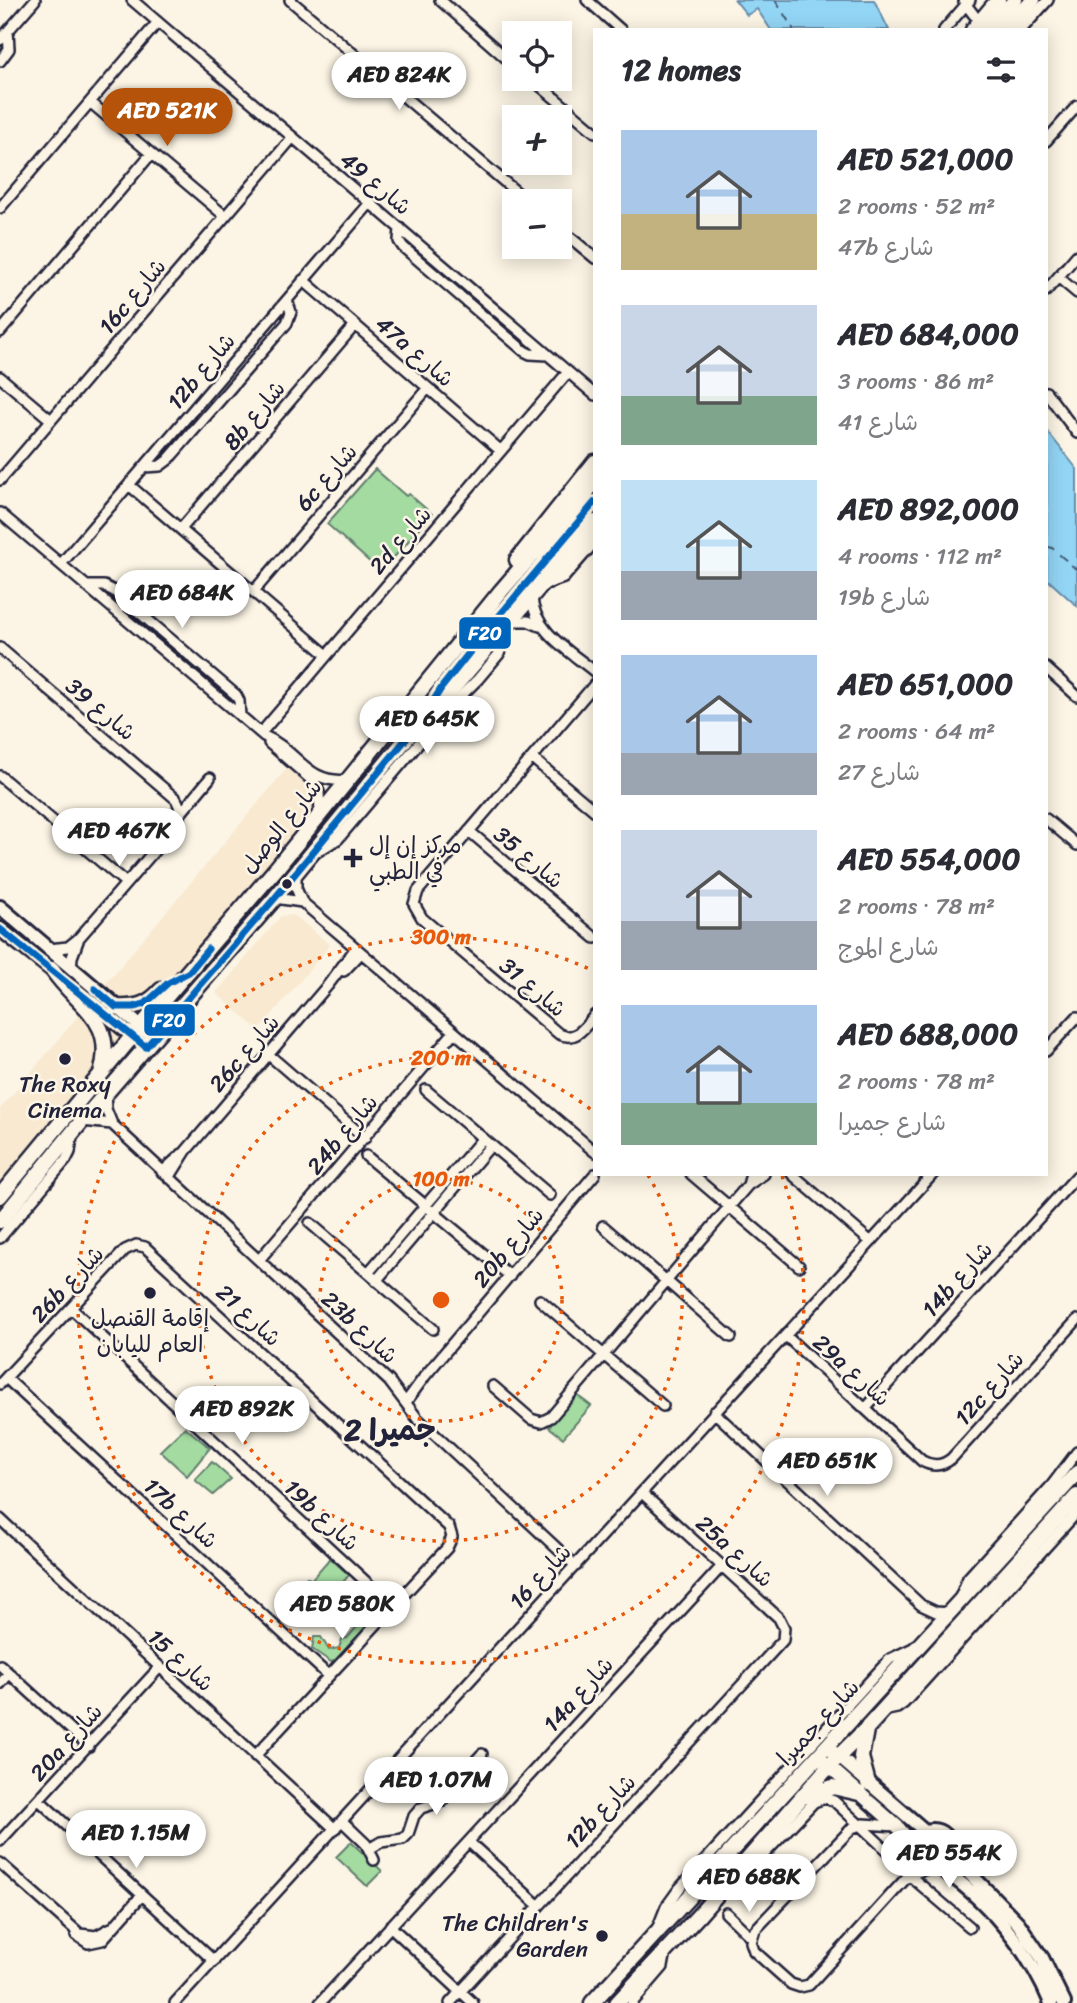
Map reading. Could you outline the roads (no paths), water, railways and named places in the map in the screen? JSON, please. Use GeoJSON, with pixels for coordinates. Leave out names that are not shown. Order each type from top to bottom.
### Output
{"type":"FeatureCollection","features":[{"type":"Feature","properties":{"kind":"main road"},"geometry":{"type":"LineString","coordinates":[[974,22],[998,0]]}},
{"type":"Feature","properties":{"kind":"main road"},"geometry":{"type":"LineString","coordinates":[[992,28],[1015,0]]}},
{"type":"Feature","properties":{"kind":"main road"},"geometry":{"type":"LineString","coordinates":[[1010,28],[1033,0]]}},
{"type":"Feature","properties":{"kind":"main road"},"geometry":{"type":"LineString","coordinates":[[500,591],[519,558],[593,465]]}},
{"type":"Feature","properties":{"kind":"main road","name":"شارع الوصل"},"geometry":{"type":"LineString","coordinates":[[0,1196],[320,815],[500,591],[593,484]]}},
{"type":"Feature","properties":{"kind":"main road","name":"شارع الوصل"},"geometry":{"type":"LineString","coordinates":[[420,722],[442,687],[476,644],[593,504]]}},
{"type":"Feature","properties":{"kind":"main road","name":"شارع الوصل"},"geometry":{"type":"LineString","coordinates":[[0,1221],[82,1121],[275,898],[420,722],[449,694],[593,524]]}},
{"type":"Feature","properties":{"kind":"main road"},"geometry":{"type":"LineString","coordinates":[[543,583],[562,576],[593,540]]}},
{"type":"Feature","properties":{"kind":"main road"},"geometry":{"type":"LineString","coordinates":[[52,969],[64,986],[94,1014],[101,1027],[105,1050],[99,1079]]}},
{"type":"Feature","properties":{"kind":"main road"},"geometry":{"type":"LineString","coordinates":[[117,1007],[145,1004],[154,999],[168,983],[189,972]]}},
{"type":"Feature","properties":{"kind":"main road"},"geometry":{"type":"LineString","coordinates":[[153,1039],[154,1028],[184,991],[189,972]]}},
{"type":"Feature","properties":{"kind":"main road"},"geometry":{"type":"LineString","coordinates":[[0,1182],[18,1176]]}},
{"type":"Feature","properties":{"kind":"main road","name":"شارع جميرا"},"geometry":{"type":"LineString","coordinates":[[592,2003],[1077,1472]]}},
{"type":"Feature","properties":{"kind":"main road","name":"شارع جميرا"},"geometry":{"type":"LineString","coordinates":[[617,2003],[1075,1498]]}},
{"type":"Feature","properties":{"kind":"main road"},"geometry":{"type":"LineString","coordinates":[[799,1800],[816,1791],[833,1787],[864,1788],[861,1757],[866,1729]]}},
{"type":"Feature","properties":{"kind":"street"},"geometry":{"type":"LineString","coordinates":[[0,40],[35,0]]}},
{"type":"Feature","properties":{"kind":"street","name":"شارع 49"},"geometry":{"type":"LineString","coordinates":[[132,0],[593,393]]}},
{"type":"Feature","properties":{"kind":"street"},"geometry":{"type":"LineString","coordinates":[[290,0],[513,189]]}},
{"type":"Feature","properties":{"kind":"street"},"geometry":{"type":"LineString","coordinates":[[440,0],[502,54]]}},
{"type":"Feature","properties":{"kind":"street"},"geometry":{"type":"LineString","coordinates":[[587,0],[619,28]]}},
{"type":"Feature","properties":{"kind":"street"},"geometry":{"type":"LineString","coordinates":[[1023,28],[1048,0]]}},
{"type":"Feature","properties":{"kind":"street"},"geometry":{"type":"LineString","coordinates":[[966,2],[974,22]]}},
{"type":"Feature","properties":{"kind":"street"},"geometry":{"type":"LineString","coordinates":[[946,28],[966,2]]}},
{"type":"Feature","properties":{"kind":"street"},"geometry":{"type":"LineString","coordinates":[[0,208],[158,22]]}},
{"type":"Feature","properties":{"kind":"street"},"geometry":{"type":"LineString","coordinates":[[0,61],[9,49],[8,31]]}},
{"type":"Feature","properties":{"kind":"street"},"geometry":{"type":"LineString","coordinates":[[545,91],[593,130]]}},
{"type":"Feature","properties":{"kind":"street"},"geometry":{"type":"LineString","coordinates":[[90,102],[225,216]]}},
{"type":"Feature","properties":{"kind":"street"},"geometry":{"type":"LineString","coordinates":[[1048,139],[1077,106]]}},
{"type":"Feature","properties":{"kind":"street","name":"16c شارع"},"geometry":{"type":"LineString","coordinates":[[0,480],[292,137]]}},
{"type":"Feature","properties":{"kind":"street"},"geometry":{"type":"LineString","coordinates":[[0,332],[151,154]]}},
{"type":"Feature","properties":{"kind":"street","name":"12b شارع"},"geometry":{"type":"LineString","coordinates":[[61,565],[370,203]]}},
{"type":"Feature","properties":{"kind":"street"},"geometry":{"type":"LineString","coordinates":[[572,239],[593,256]]}},
{"type":"Feature","properties":{"kind":"street"},"geometry":{"type":"LineString","coordinates":[[1048,289],[1077,255]]}},
{"type":"Feature","properties":{"kind":"street"},"geometry":{"type":"LineString","coordinates":[[1058,277],[1077,293]]}},
{"type":"Feature","properties":{"kind":"street","name":"47a شارع"},"geometry":{"type":"LineString","coordinates":[[303,281],[501,451]]}},
{"type":"Feature","properties":{"kind":"street"},"geometry":{"type":"LineString","coordinates":[[144,467],[160,466],[168,460],[287,323],[291,312],[287,300]]}},
{"type":"Feature","properties":{"kind":"street","name":"8b شارع"},"geometry":{"type":"LineString","coordinates":[[181,529],[355,325]]}},
{"type":"Feature","properties":{"kind":"street","name":"2d شارع"},"geometry":{"type":"LineString","coordinates":[[262,734],[568,372]]}},
{"type":"Feature","properties":{"kind":"street"},"geometry":{"type":"LineString","coordinates":[[0,377],[51,420]]}},
{"type":"Feature","properties":{"kind":"street","name":"6c شارع"},"geometry":{"type":"LineString","coordinates":[[254,592],[428,388]]}},
{"type":"Feature","properties":{"kind":"street"},"geometry":{"type":"LineString","coordinates":[[1048,395],[1077,433]]}},
{"type":"Feature","properties":{"kind":"street"},"geometry":{"type":"LineString","coordinates":[[1065,419],[1077,418]]}},
{"type":"Feature","properties":{"kind":"street"},"geometry":{"type":"LineString","coordinates":[[129,485],[327,654]]}},
{"type":"Feature","properties":{"kind":"street"},"geometry":{"type":"LineString","coordinates":[[0,513],[240,716],[319,778],[348,780]]}},
{"type":"Feature","properties":{"kind":"street"},"geometry":{"type":"LineString","coordinates":[[86,586],[104,586],[114,591],[234,693],[239,701],[240,716]]}},
{"type":"Feature","properties":{"kind":"street"},"geometry":{"type":"LineString","coordinates":[[532,597],[534,614],[544,629]]}},
{"type":"Feature","properties":{"kind":"street"},"geometry":{"type":"LineString","coordinates":[[508,625],[528,621],[544,629],[593,670]]}},
{"type":"Feature","properties":{"kind":"street","name":"شارع الوصل"},"geometry":{"type":"LineString","coordinates":[[311,855],[338,839],[452,704],[478,679],[502,650],[508,625]]}},
{"type":"Feature","properties":{"kind":"street","name":"شارع 39"},"geometry":{"type":"LineString","coordinates":[[0,649],[176,799],[181,813]]}},
{"type":"Feature","properties":{"kind":"street"},"geometry":{"type":"LineString","coordinates":[[1048,670],[1077,696]]}},
{"type":"Feature","properties":{"kind":"street"},"geometry":{"type":"LineString","coordinates":[[469,831],[593,686]]}},
{"type":"Feature","properties":{"kind":"street"},"geometry":{"type":"LineString","coordinates":[[262,734],[273,748],[318,787],[320,815]]}},
{"type":"Feature","properties":{"kind":"street"},"geometry":{"type":"LineString","coordinates":[[532,758],[593,809]]}},
{"type":"Feature","properties":{"kind":"street"},"geometry":{"type":"LineString","coordinates":[[0,776],[126,883]]}},
{"type":"Feature","properties":{"kind":"street"},"geometry":{"type":"LineString","coordinates":[[48,949],[68,947],[78,939],[175,827],[181,813],[210,778]]}},
{"type":"Feature","properties":{"kind":"street"},"geometry":{"type":"LineString","coordinates":[[1048,821],[1077,845]]}},
{"type":"Feature","properties":{"kind":"street","name":"شارع 31"},"geometry":{"type":"LineString","coordinates":[[469,831],[418,891],[414,904],[422,918],[559,1034],[569,1037],[582,1031],[593,1017]]}},
{"type":"Feature","properties":{"kind":"street","name":"شارع 35"},"geometry":{"type":"LineString","coordinates":[[469,831],[593,936]]}},
{"type":"Feature","properties":{"kind":"street"},"geometry":{"type":"LineString","coordinates":[[296,873],[296,888],[302,902],[593,1150]]}},
{"type":"Feature","properties":{"kind":"street"},"geometry":{"type":"LineString","coordinates":[[275,898],[302,902]]}},
{"type":"Feature","properties":{"kind":"street"},"geometry":{"type":"LineString","coordinates":[[0,907],[117,1007],[137,1032]]}},
{"type":"Feature","properties":{"kind":"street"},"geometry":{"type":"LineString","coordinates":[[0,929],[137,1032],[153,1039]]}},
{"type":"Feature","properties":{"kind":"street"},"geometry":{"type":"LineString","coordinates":[[72,969],[73,951],[78,939]]}},
{"type":"Feature","properties":{"kind":"street","name":"26c شارع"},"geometry":{"type":"LineString","coordinates":[[166,1175],[359,950]]}},
{"type":"Feature","properties":{"kind":"street"},"geometry":{"type":"LineString","coordinates":[[1048,1049],[1077,1017]]}},
{"type":"Feature","properties":{"kind":"street","name":"24b شارع"},"geometry":{"type":"LineString","coordinates":[[259,1260],[454,1032]]}},
{"type":"Feature","properties":{"kind":"street"},"geometry":{"type":"LineString","coordinates":[[269,1055],[365,1138]]}},
{"type":"Feature","properties":{"kind":"street"},"geometry":{"type":"LineString","coordinates":[[426,1090],[550,1195]]}},
{"type":"Feature","properties":{"kind":"street"},"geometry":{"type":"LineString","coordinates":[[82,1121],[112,1124],[106,1109],[105,1094]]}},
{"type":"Feature","properties":{"kind":"street","name":"23b شارع"},"geometry":{"type":"LineString","coordinates":[[112,1124],[390,1381],[417,1418],[576,1566]]}},
{"type":"Feature","properties":{"kind":"street","name":"شارع الوصل"},"geometry":{"type":"LineString","coordinates":[[0,1238],[66,1160],[72,1133]]}},
{"type":"Feature","properties":{"kind":"street"},"geometry":{"type":"LineString","coordinates":[[368,1273],[482,1138]]}},
{"type":"Feature","properties":{"kind":"street"},"geometry":{"type":"LineString","coordinates":[[376,1281],[491,1145]]}},
{"type":"Feature","properties":{"kind":"street"},"geometry":{"type":"LineString","coordinates":[[366,1156],[510,1276]]}},
{"type":"Feature","properties":{"kind":"street","name":"14b شارع"},"geometry":{"type":"LineString","coordinates":[[866,1408],[1077,1175]]}},
{"type":"Feature","properties":{"kind":"street","name":"20b شارع"},"geometry":{"type":"LineString","coordinates":[[404,1398],[593,1176]]}},
{"type":"Feature","properties":{"kind":"street"},"geometry":{"type":"LineString","coordinates":[[693,1176],[799,1266]]}},
{"type":"Feature","properties":{"kind":"street"},"geometry":{"type":"LineString","coordinates":[[748,1185],[750,1176]]}},
{"type":"Feature","properties":{"kind":"street"},"geometry":{"type":"LineString","coordinates":[[493,1387],[531,1419],[541,1422],[551,1417],[748,1185],[761,1176]]}},
{"type":"Feature","properties":{"kind":"street"},"geometry":{"type":"LineString","coordinates":[[794,1176],[871,1242]]}},
{"type":"Feature","properties":{"kind":"street","name":"شارع 16"},"geometry":{"type":"LineString","coordinates":[[175,2003],[931,1176]]}},
{"type":"Feature","properties":{"kind":"street"},"geometry":{"type":"LineString","coordinates":[[310,1223],[433,1329]]}},
{"type":"Feature","properties":{"kind":"street"},"geometry":{"type":"LineString","coordinates":[[603,1226],[731,1337]]}},
{"type":"Feature","properties":{"kind":"street","name":"26b شارع"},"geometry":{"type":"LineString","coordinates":[[3,1381],[125,1251],[136,1245]]}},
{"type":"Feature","properties":{"kind":"street","name":"شارع 21"},"geometry":{"type":"LineString","coordinates":[[136,1245],[150,1249],[445,1523],[452,1537],[447,1548],[393,1607]]}},
{"type":"Feature","properties":{"kind":"street"},"geometry":{"type":"LineString","coordinates":[[540,1300],[663,1406]]}},
{"type":"Feature","properties":{"kind":"street","name":"19b شارع"},"geometry":{"type":"LineString","coordinates":[[71,1308],[393,1607]]}},
{"type":"Feature","properties":{"kind":"street","name":"12c شارع"},"geometry":{"type":"LineString","coordinates":[[922,1461],[934,1465],[952,1458],[1077,1320]]}},
{"type":"Feature","properties":{"kind":"street","name":"29a شارع"},"geometry":{"type":"LineString","coordinates":[[786,1336],[922,1461]]}},
{"type":"Feature","properties":{"kind":"street","name":"17b شارع"},"geometry":{"type":"LineString","coordinates":[[3,1381],[329,1676]]}},
{"type":"Feature","properties":{"kind":"street"},"geometry":{"type":"LineString","coordinates":[[714,1412],[921,1605],[936,1612],[953,1610],[968,1578],[1052,1485],[1077,1452]]}},
{"type":"Feature","properties":{"kind":"street","name":"25a شارع"},"geometry":{"type":"LineString","coordinates":[[642,1493],[782,1623],[785,1634],[779,1644]]}},
{"type":"Feature","properties":{"kind":"street","name":"شارع 15"},"geometry":{"type":"LineString","coordinates":[[0,1519],[256,1756],[369,1849],[374,1860]]}},
{"type":"Feature","properties":{"kind":"street","name":"14a شارع"},"geometry":{"type":"LineString","coordinates":[[320,2003],[722,1566]]}},
{"type":"Feature","properties":{"kind":"street"},"geometry":{"type":"LineString","coordinates":[[921,1605],[929,1620],[931,1634]]}},
{"type":"Feature","properties":{"kind":"street"},"geometry":{"type":"LineString","coordinates":[[256,1756],[393,1607]]}},
{"type":"Feature","properties":{"kind":"street","name":"12b شارع"},"geometry":{"type":"LineString","coordinates":[[450,2003],[779,1644]]}},
{"type":"Feature","properties":{"kind":"street"},"geometry":{"type":"LineString","coordinates":[[656,1933],[666,1907],[688,1879],[890,1659],[918,1647]]}},
{"type":"Feature","properties":{"kind":"street"},"geometry":{"type":"LineString","coordinates":[[0,1665],[89,1746]]}},
{"type":"Feature","properties":{"kind":"street","name":"20a شارع"},"geometry":{"type":"LineString","coordinates":[[0,1841],[160,1667]]}},
{"type":"Feature","properties":{"kind":"street"},"geometry":{"type":"LineString","coordinates":[[0,1684],[9,1674]]}},
{"type":"Feature","properties":{"kind":"street"},"geometry":{"type":"LineString","coordinates":[[822,1751],[864,1788],[926,1832]]}},
{"type":"Feature","properties":{"kind":"street"},"geometry":{"type":"LineString","coordinates":[[369,1849],[381,1842],[406,1837],[414,1816],[421,1808],[443,1801],[451,1791],[466,1786],[472,1765],[482,1754]]}},
{"type":"Feature","properties":{"kind":"street"},"geometry":{"type":"LineString","coordinates":[[864,1788],[897,1826],[920,1861],[936,1866],[978,1900],[1002,1925],[1031,1965],[1051,2003]]}},
{"type":"Feature","properties":{"kind":"street"},"geometry":{"type":"LineString","coordinates":[[736,1871],[755,1864],[814,1802],[821,1798],[834,1801],[896,1859]]}},
{"type":"Feature","properties":{"kind":"street"},"geometry":{"type":"LineString","coordinates":[[39,1800],[214,1961]]}},
{"type":"Feature","properties":{"kind":"street"},"geometry":{"type":"LineString","coordinates":[[751,1937],[852,1828],[858,1825],[897,1826]]}},
{"type":"Feature","properties":{"kind":"street"},"geometry":{"type":"LineString","coordinates":[[726,1913],[751,1937],[754,1951],[791,1984],[805,1987],[813,1982],[909,1875],[918,1838],[932,1830],[943,1834],[950,1843],[950,1853],[943,1863],[909,1875]]}},
{"type":"Feature","properties":{"kind":"street"},"geometry":{"type":"LineString","coordinates":[[469,1842],[539,1906]]}},
{"type":"Feature","properties":{"kind":"street"},"geometry":{"type":"LineString","coordinates":[[950,1853],[1018,1923],[1042,1958],[1064,2003]]}},
{"type":"Feature","properties":{"kind":"street"},"geometry":{"type":"LineString","coordinates":[[0,1863],[68,1926],[84,1935],[100,1935],[111,1928],[142,1895]]}},
{"type":"Feature","properties":{"kind":"street"},"geometry":{"type":"LineString","coordinates":[[909,1875],[970,1927]]}},
{"type":"Feature","properties":{"kind":"street"},"geometry":{"type":"LineString","coordinates":[[390,1926],[473,2003]]}},
{"type":"Feature","properties":{"kind":"street"},"geometry":{"type":"LineString","coordinates":[[632,2003],[663,1967],[666,1948]]}},
{"type":"Feature","properties":{"kind":"water"},"geometry":{"type":"Polygon","coordinates":[[[735,0],[874,0],[888,28],[770,28],[757,9],[747,15],[735,0]]]}},
{"type":"Feature","properties":{"kind":"water"},"geometry":{"type":"Polygon","coordinates":[[[1048,432],[1077,469],[1077,606],[1048,580],[1048,432]]]}},
{"type":"Feature","properties":{"kind":"place","name":"مركز إن إل في الطبي"},"geometry":{"type":"Point","coordinates":[353,858]}},
{"type":"Feature","properties":{"kind":"place","name":"The Roxy Cinema"},"geometry":{"type":"Point","coordinates":[65,1059]}},
{"type":"Feature","properties":{"kind":"place","name":"إقامة القنصل العام لليابان"},"geometry":{"type":"Point","coordinates":[150,1293]}},
{"type":"Feature","properties":{"kind":"place","name":"The Children's Garden"},"geometry":{"type":"Point","coordinates":[602,1936]}},
{"type":"Feature","properties":{"kind":"district","name":"جميرا 2"},"geometry":{"type":"Point","coordinates":[390,1430]}}]}
